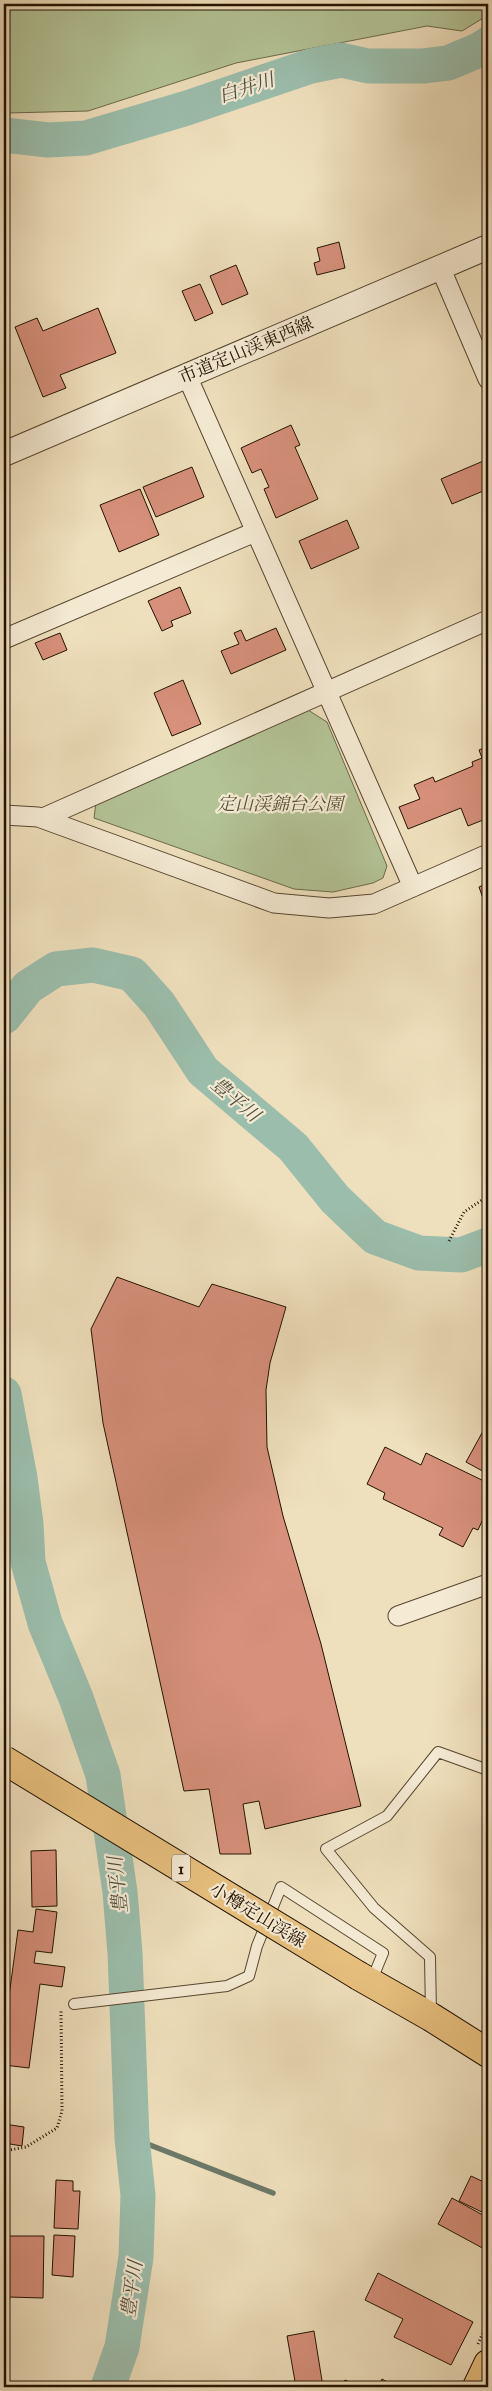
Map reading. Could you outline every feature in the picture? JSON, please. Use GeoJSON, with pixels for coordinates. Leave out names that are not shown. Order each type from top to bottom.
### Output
{"type":"FeatureCollection","features":[{"type":"Feature","properties":{"kind":"main road","name":"小樽定山渓線"},"geometry":{"type":"LineString","coordinates":[[4,1760],[488,2053]]}},
{"type":"Feature","properties":{"kind":"main road"},"geometry":{"type":"LineString","coordinates":[[477,2387],[488,2364]]}},
{"type":"Feature","properties":{"kind":"street","name":"市道定山渓東西線"},"geometry":{"type":"LineString","coordinates":[[4,454],[488,246]]}},
{"type":"Feature","properties":{"kind":"street"},"geometry":{"type":"LineString","coordinates":[[440,267],[488,378]]}},
{"type":"Feature","properties":{"kind":"street"},"geometry":{"type":"LineString","coordinates":[[187,376],[413,887]]}},
{"type":"Feature","properties":{"kind":"street"},"geometry":{"type":"LineString","coordinates":[[4,639],[255,532]]}},
{"type":"Feature","properties":{"kind":"street"},"geometry":{"type":"LineString","coordinates":[[44,818],[488,620]]}},
{"type":"Feature","properties":{"kind":"street"},"geometry":{"type":"LineString","coordinates":[[4,815],[44,818],[274,903],[329,908],[374,904],[488,854]]}},
{"type":"Feature","properties":{"kind":"street"},"geometry":{"type":"LineString","coordinates":[[398,1616],[488,1584]]}},
{"type":"Feature","properties":{"kind":"lane"},"geometry":{"type":"LineString","coordinates":[[431,2017],[430,1957],[374,1908],[326,1850],[387,1816],[438,1752],[488,1770]]}},
{"type":"Feature","properties":{"kind":"lane"},"geometry":{"type":"LineString","coordinates":[[74,2004],[227,1986],[249,1976],[258,1946],[281,1887],[383,1953],[365,1980]]}},
{"type":"Feature","properties":{"kind":"path"},"geometry":{"type":"LineString","coordinates":[[449,1240],[464,1212],[488,1196]]}},
{"type":"Feature","properties":{"kind":"path"},"geometry":{"type":"LineString","coordinates":[[4,2151],[26,2147],[57,2128],[62,2111],[60,2012],[62,2007],[74,2004]]}},
{"type":"Feature","properties":{"kind":"green space"},"geometry":{"type":"Polygon","coordinates":[[[4,4],[488,4],[488,15],[462,31],[427,26],[236,63],[88,111],[7,113],[4,112],[4,4]]]}},
{"type":"Feature","properties":{"kind":"green space","name":"定山渓錦台公園"},"geometry":{"type":"Polygon","coordinates":[[[308,710],[327,722],[387,866],[383,878],[373,883],[333,892],[294,889],[94,818],[96,802],[308,710]]]}},
{"type":"Feature","properties":{"kind":"building"},"geometry":{"type":"Polygon","coordinates":[[[339,242],[345,268],[317,275],[314,263],[320,261],[317,248],[339,242]]]}},
{"type":"Feature","properties":{"kind":"building"},"geometry":{"type":"Polygon","coordinates":[[[236,265],[248,294],[222,305],[210,276],[236,265]]]}},
{"type":"Feature","properties":{"kind":"building"},"geometry":{"type":"Polygon","coordinates":[[[200,284],[213,313],[195,321],[182,291],[200,284]]]}},
{"type":"Feature","properties":{"kind":"building"},"geometry":{"type":"Polygon","coordinates":[[[98,308],[116,353],[60,375],[66,388],[43,397],[15,327],[37,318],[43,331],[98,308]]]}},
{"type":"Feature","properties":{"kind":"building"},"geometry":{"type":"Polygon","coordinates":[[[291,425],[300,445],[295,447],[318,499],[276,518],[264,489],[269,487],[261,469],[252,473],[241,448],[291,425]]]}},
{"type":"Feature","properties":{"kind":"building"},"geometry":{"type":"Polygon","coordinates":[[[488,459],[488,489],[452,504],[441,479],[488,459]]]}},
{"type":"Feature","properties":{"kind":"building"},"geometry":{"type":"Polygon","coordinates":[[[192,467],[204,497],[156,517],[143,487],[192,467]]]}},
{"type":"Feature","properties":{"kind":"building"},"geometry":{"type":"Polygon","coordinates":[[[140,489],[159,535],[119,552],[100,505],[140,489]]]}},
{"type":"Feature","properties":{"kind":"building"},"geometry":{"type":"Polygon","coordinates":[[[347,520],[359,548],[311,569],[299,541],[347,520]]]}},
{"type":"Feature","properties":{"kind":"building"},"geometry":{"type":"Polygon","coordinates":[[[180,587],[191,613],[171,621],[173,626],[162,631],[148,601],[180,587]]]}},
{"type":"Feature","properties":{"kind":"building"},"geometry":{"type":"Polygon","coordinates":[[[276,628],[286,650],[231,674],[221,651],[239,644],[234,633],[241,630],[246,641],[276,628]]]}},
{"type":"Feature","properties":{"kind":"building"},"geometry":{"type":"Polygon","coordinates":[[[60,633],[67,650],[43,660],[35,643],[60,633]]]}},
{"type":"Feature","properties":{"kind":"building"},"geometry":{"type":"Polygon","coordinates":[[[183,680],[201,724],[172,736],[154,693],[183,680]]]}},
{"type":"Feature","properties":{"kind":"building"},"geometry":{"type":"Polygon","coordinates":[[[488,746],[488,818],[468,826],[461,808],[408,829],[399,807],[420,799],[414,785],[433,777],[435,782],[473,766],[472,762],[482,758],[479,750],[488,746]]]}},
{"type":"Feature","properties":{"kind":"building"},"geometry":{"type":"Polygon","coordinates":[[[488,883],[488,899],[484,901],[479,887],[488,883]]]}},
{"type":"Feature","properties":{"kind":"building"},"geometry":{"type":"Polygon","coordinates":[[[117,1277],[199,1307],[212,1284],[286,1307],[270,1363],[266,1390],[267,1447],[283,1516],[321,1644],[361,1806],[265,1829],[259,1801],[243,1804],[251,1854],[220,1854],[209,1789],[184,1791],[103,1423],[91,1329],[117,1277]]]}},
{"type":"Feature","properties":{"kind":"building"},"geometry":{"type":"Polygon","coordinates":[[[488,1422],[488,1474],[466,1462],[488,1422]]]}},
{"type":"Feature","properties":{"kind":"building"},"geometry":{"type":"Polygon","coordinates":[[[385,1447],[421,1465],[426,1453],[488,1483],[488,1508],[478,1530],[473,1528],[463,1547],[439,1535],[443,1528],[383,1499],[385,1493],[367,1484],[385,1447]]]}},
{"type":"Feature","properties":{"kind":"building"},"geometry":{"type":"Polygon","coordinates":[[[56,1850],[57,1906],[32,1907],[31,1851],[56,1850]]]}},
{"type":"Feature","properties":{"kind":"building"},"geometry":{"type":"Polygon","coordinates":[[[36,1909],[57,1912],[52,1953],[36,1951],[34,1963],[65,1967],[62,1987],[40,1984],[29,2068],[4,2065],[4,2033],[18,1930],[33,1932],[36,1909]]]}},
{"type":"Feature","properties":{"kind":"building"},"geometry":{"type":"Polygon","coordinates":[[[4,2124],[24,2127],[22,2146],[4,2143],[4,2124]]]}},
{"type":"Feature","properties":{"kind":"building"},"geometry":{"type":"Polygon","coordinates":[[[471,2176],[488,2184],[488,2215],[459,2201],[471,2176]]]}},
{"type":"Feature","properties":{"kind":"building"},"geometry":{"type":"Polygon","coordinates":[[[56,2180],[73,2181],[73,2191],[80,2191],[78,2229],[54,2228],[56,2180]]]}},
{"type":"Feature","properties":{"kind":"building"},"geometry":{"type":"Polygon","coordinates":[[[452,2198],[488,2218],[488,2251],[438,2224],[452,2198]]]}},
{"type":"Feature","properties":{"kind":"building"},"geometry":{"type":"Polygon","coordinates":[[[54,2235],[75,2236],[73,2277],[52,2275],[54,2235]]]}},
{"type":"Feature","properties":{"kind":"building"},"geometry":{"type":"Polygon","coordinates":[[[9,2236],[44,2236],[43,2298],[8,2297],[9,2236]]]}},
{"type":"Feature","properties":{"kind":"building"},"geometry":{"type":"Polygon","coordinates":[[[378,2273],[473,2322],[451,2365],[394,2337],[403,2319],[365,2300],[378,2273]]]}},
{"type":"Feature","properties":{"kind":"building"},"geometry":{"type":"Polygon","coordinates":[[[314,2331],[323,2387],[296,2387],[287,2336],[314,2331]]]}},
{"type":"Feature","properties":{"kind":"building"},"geometry":{"type":"Polygon","coordinates":[[[382,2379],[396,2387],[378,2387],[382,2379]]]}},
{"type":"Feature","properties":{"kind":"building"},"geometry":{"type":"Polygon","coordinates":[[[345,2380],[361,2387],[341,2387],[345,2380]]]}},
{"type":"Feature","properties":{"kind":"waterway","name":"白井川"},"geometry":{"type":"LineString","coordinates":[[4,135],[48,140],[86,138],[187,108],[311,66],[341,60],[368,66],[423,66],[448,63],[479,50],[488,44]]}},
{"type":"Feature","properties":{"kind":"waterway","name":"豊平川"},"geometry":{"type":"LineString","coordinates":[[4,1017],[28,987],[56,969],[93,965],[132,974],[159,1004],[203,1071],[293,1147],[335,1199],[375,1237],[419,1253],[461,1255],[488,1245]]}},
{"type":"Feature","properties":{"kind":"waterway","name":"豊平川"},"geometry":{"type":"LineString","coordinates":[[4,1394],[20,1478],[26,1524],[28,1562],[45,1623],[76,1698],[103,1775],[120,1892],[125,1953],[132,2138],[138,2195],[136,2257],[122,2347],[108,2387]]}},
{"type":"Feature","properties":{"kind":"waterway"},"geometry":{"type":"LineString","coordinates":[[132,2138],[273,2193]]}}]}
